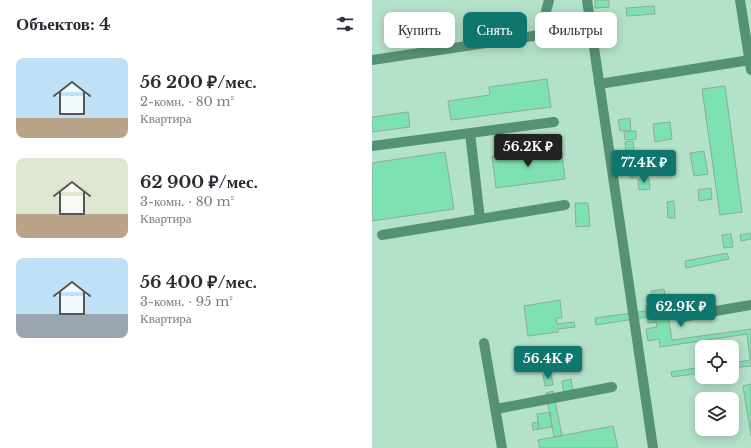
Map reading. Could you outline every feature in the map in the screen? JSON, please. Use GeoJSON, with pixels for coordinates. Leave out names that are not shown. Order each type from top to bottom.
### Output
{"type":"FeatureCollection","features":[{"type":"Feature","properties":{"kind":"lane"},"geometry":{"type":"LineString","coordinates":[[372,60],[540,35],[549,0]]}},
{"type":"Feature","properties":{"kind":"lane"},"geometry":{"type":"LineString","coordinates":[[587,0],[652,448]]}},
{"type":"Feature","properties":{"kind":"lane"},"geometry":{"type":"LineString","coordinates":[[599,84],[750,65],[740,0]]}},
{"type":"Feature","properties":{"kind":"lane"},"geometry":{"type":"LineString","coordinates":[[372,146],[554,122]]}},
{"type":"Feature","properties":{"kind":"lane"},"geometry":{"type":"LineString","coordinates":[[470,133],[480,219]]}},
{"type":"Feature","properties":{"kind":"lane"},"geometry":{"type":"LineString","coordinates":[[382,235],[565,206]]}},
{"type":"Feature","properties":{"kind":"lane"},"geometry":{"type":"LineString","coordinates":[[681,317],[751,305]]}},
{"type":"Feature","properties":{"kind":"lane"},"geometry":{"type":"LineString","coordinates":[[484,343],[502,448]]}},
{"type":"Feature","properties":{"kind":"lane"},"geometry":{"type":"LineString","coordinates":[[496,410],[612,387]]}},
{"type":"Feature","properties":{"kind":"shaded area"},"geometry":{"type":"Polygon","coordinates":[[[372,0],[751,0],[751,448],[373,448],[372,0]]]}},
{"type":"Feature","properties":{"kind":"building"},"geometry":{"type":"Polygon","coordinates":[[[595,0],[609,0],[609,7],[595,8],[595,0]]]}},
{"type":"Feature","properties":{"kind":"building"},"geometry":{"type":"Polygon","coordinates":[[[654,6],[655,14],[627,16],[626,8],[654,6]]]}},
{"type":"Feature","properties":{"kind":"building"},"geometry":{"type":"Polygon","coordinates":[[[547,79],[551,107],[451,120],[448,101],[490,95],[489,87],[547,79]]]}},
{"type":"Feature","properties":{"kind":"building"},"geometry":{"type":"Polygon","coordinates":[[[725,86],[742,212],[720,215],[702,89],[725,86]]]}},
{"type":"Feature","properties":{"kind":"building"},"geometry":{"type":"Polygon","coordinates":[[[408,112],[410,127],[372,132],[372,117],[408,112]]]}},
{"type":"Feature","properties":{"kind":"building"},"geometry":{"type":"Polygon","coordinates":[[[630,118],[631,130],[620,131],[618,120],[630,118]]]}},
{"type":"Feature","properties":{"kind":"building"},"geometry":{"type":"Polygon","coordinates":[[[670,122],[672,139],[655,142],[653,124],[670,122]]]}},
{"type":"Feature","properties":{"kind":"building"},"geometry":{"type":"Polygon","coordinates":[[[636,131],[636,139],[625,140],[624,132],[636,131]]]}},
{"type":"Feature","properties":{"kind":"building"},"geometry":{"type":"Polygon","coordinates":[[[633,141],[635,157],[627,158],[625,142],[633,141]]]}},
{"type":"Feature","properties":{"kind":"building"},"geometry":{"type":"Polygon","coordinates":[[[561,147],[565,179],[496,188],[492,156],[561,147]]]}},
{"type":"Feature","properties":{"kind":"building"},"geometry":{"type":"Polygon","coordinates":[[[704,151],[708,174],[694,176],[690,153],[704,151]]]}},
{"type":"Feature","properties":{"kind":"building"},"geometry":{"type":"Polygon","coordinates":[[[445,152],[454,209],[372,221],[372,163],[445,152]]]}},
{"type":"Feature","properties":{"kind":"building"},"geometry":{"type":"Polygon","coordinates":[[[630,171],[637,171],[637,178],[630,178],[630,171]]]}},
{"type":"Feature","properties":{"kind":"building"},"geometry":{"type":"Polygon","coordinates":[[[638,179],[649,179],[650,189],[639,190],[638,179]]]}},
{"type":"Feature","properties":{"kind":"building"},"geometry":{"type":"Polygon","coordinates":[[[711,188],[712,199],[699,201],[698,190],[711,188]]]}},
{"type":"Feature","properties":{"kind":"building"},"geometry":{"type":"Polygon","coordinates":[[[674,201],[675,218],[668,218],[667,202],[674,201]]]}},
{"type":"Feature","properties":{"kind":"building"},"geometry":{"type":"Polygon","coordinates":[[[575,203],[588,203],[590,226],[576,227],[575,203]]]}},
{"type":"Feature","properties":{"kind":"building"},"geometry":{"type":"Polygon","coordinates":[[[751,233],[751,239],[741,241],[740,235],[751,233]]]}},
{"type":"Feature","properties":{"kind":"building"},"geometry":{"type":"Polygon","coordinates":[[[731,234],[733,247],[724,248],[722,235],[731,234]]]}},
{"type":"Feature","properties":{"kind":"building"},"geometry":{"type":"Polygon","coordinates":[[[727,253],[729,259],[686,268],[685,261],[727,253]]]}},
{"type":"Feature","properties":{"kind":"building"},"geometry":{"type":"Polygon","coordinates":[[[664,289],[672,340],[751,329],[751,366],[739,367],[739,362],[750,360],[747,334],[707,340],[695,340],[695,342],[660,347],[659,339],[648,341],[646,329],[657,327],[656,322],[648,323],[646,307],[654,306],[651,291],[664,289]]]}},
{"type":"Feature","properties":{"kind":"building"},"geometry":{"type":"Polygon","coordinates":[[[560,300],[562,318],[556,318],[557,324],[574,322],[575,327],[558,329],[558,332],[528,336],[524,306],[560,300]]]}},
{"type":"Feature","properties":{"kind":"building"},"geometry":{"type":"Polygon","coordinates":[[[646,311],[647,317],[596,325],[595,318],[646,311]]]}},
{"type":"Feature","properties":{"kind":"building"},"geometry":{"type":"Polygon","coordinates":[[[556,351],[559,364],[536,368],[534,355],[556,351]]]}},
{"type":"Feature","properties":{"kind":"building"},"geometry":{"type":"Polygon","coordinates":[[[695,368],[695,374],[672,377],[671,372],[695,368]]]}},
{"type":"Feature","properties":{"kind":"building"},"geometry":{"type":"Polygon","coordinates":[[[551,374],[553,385],[545,386],[543,375],[551,374]]]}},
{"type":"Feature","properties":{"kind":"building"},"geometry":{"type":"Polygon","coordinates":[[[571,379],[573,392],[564,394],[562,381],[571,379]]]}},
{"type":"Feature","properties":{"kind":"building"},"geometry":{"type":"Polygon","coordinates":[[[751,384],[751,436],[743,386],[751,384]]]}},
{"type":"Feature","properties":{"kind":"building"},"geometry":{"type":"Polygon","coordinates":[[[553,391],[562,436],[554,437],[546,393],[553,391]]]}},
{"type":"Feature","properties":{"kind":"building"},"geometry":{"type":"Polygon","coordinates":[[[550,412],[552,427],[539,429],[537,414],[550,412]]]}},
{"type":"Feature","properties":{"kind":"building"},"geometry":{"type":"Polygon","coordinates":[[[538,422],[539,429],[533,430],[532,423],[538,422]]]}},
{"type":"Feature","properties":{"kind":"building"},"geometry":{"type":"Polygon","coordinates":[[[613,426],[618,448],[540,448],[538,440],[613,426]]]}}]}
